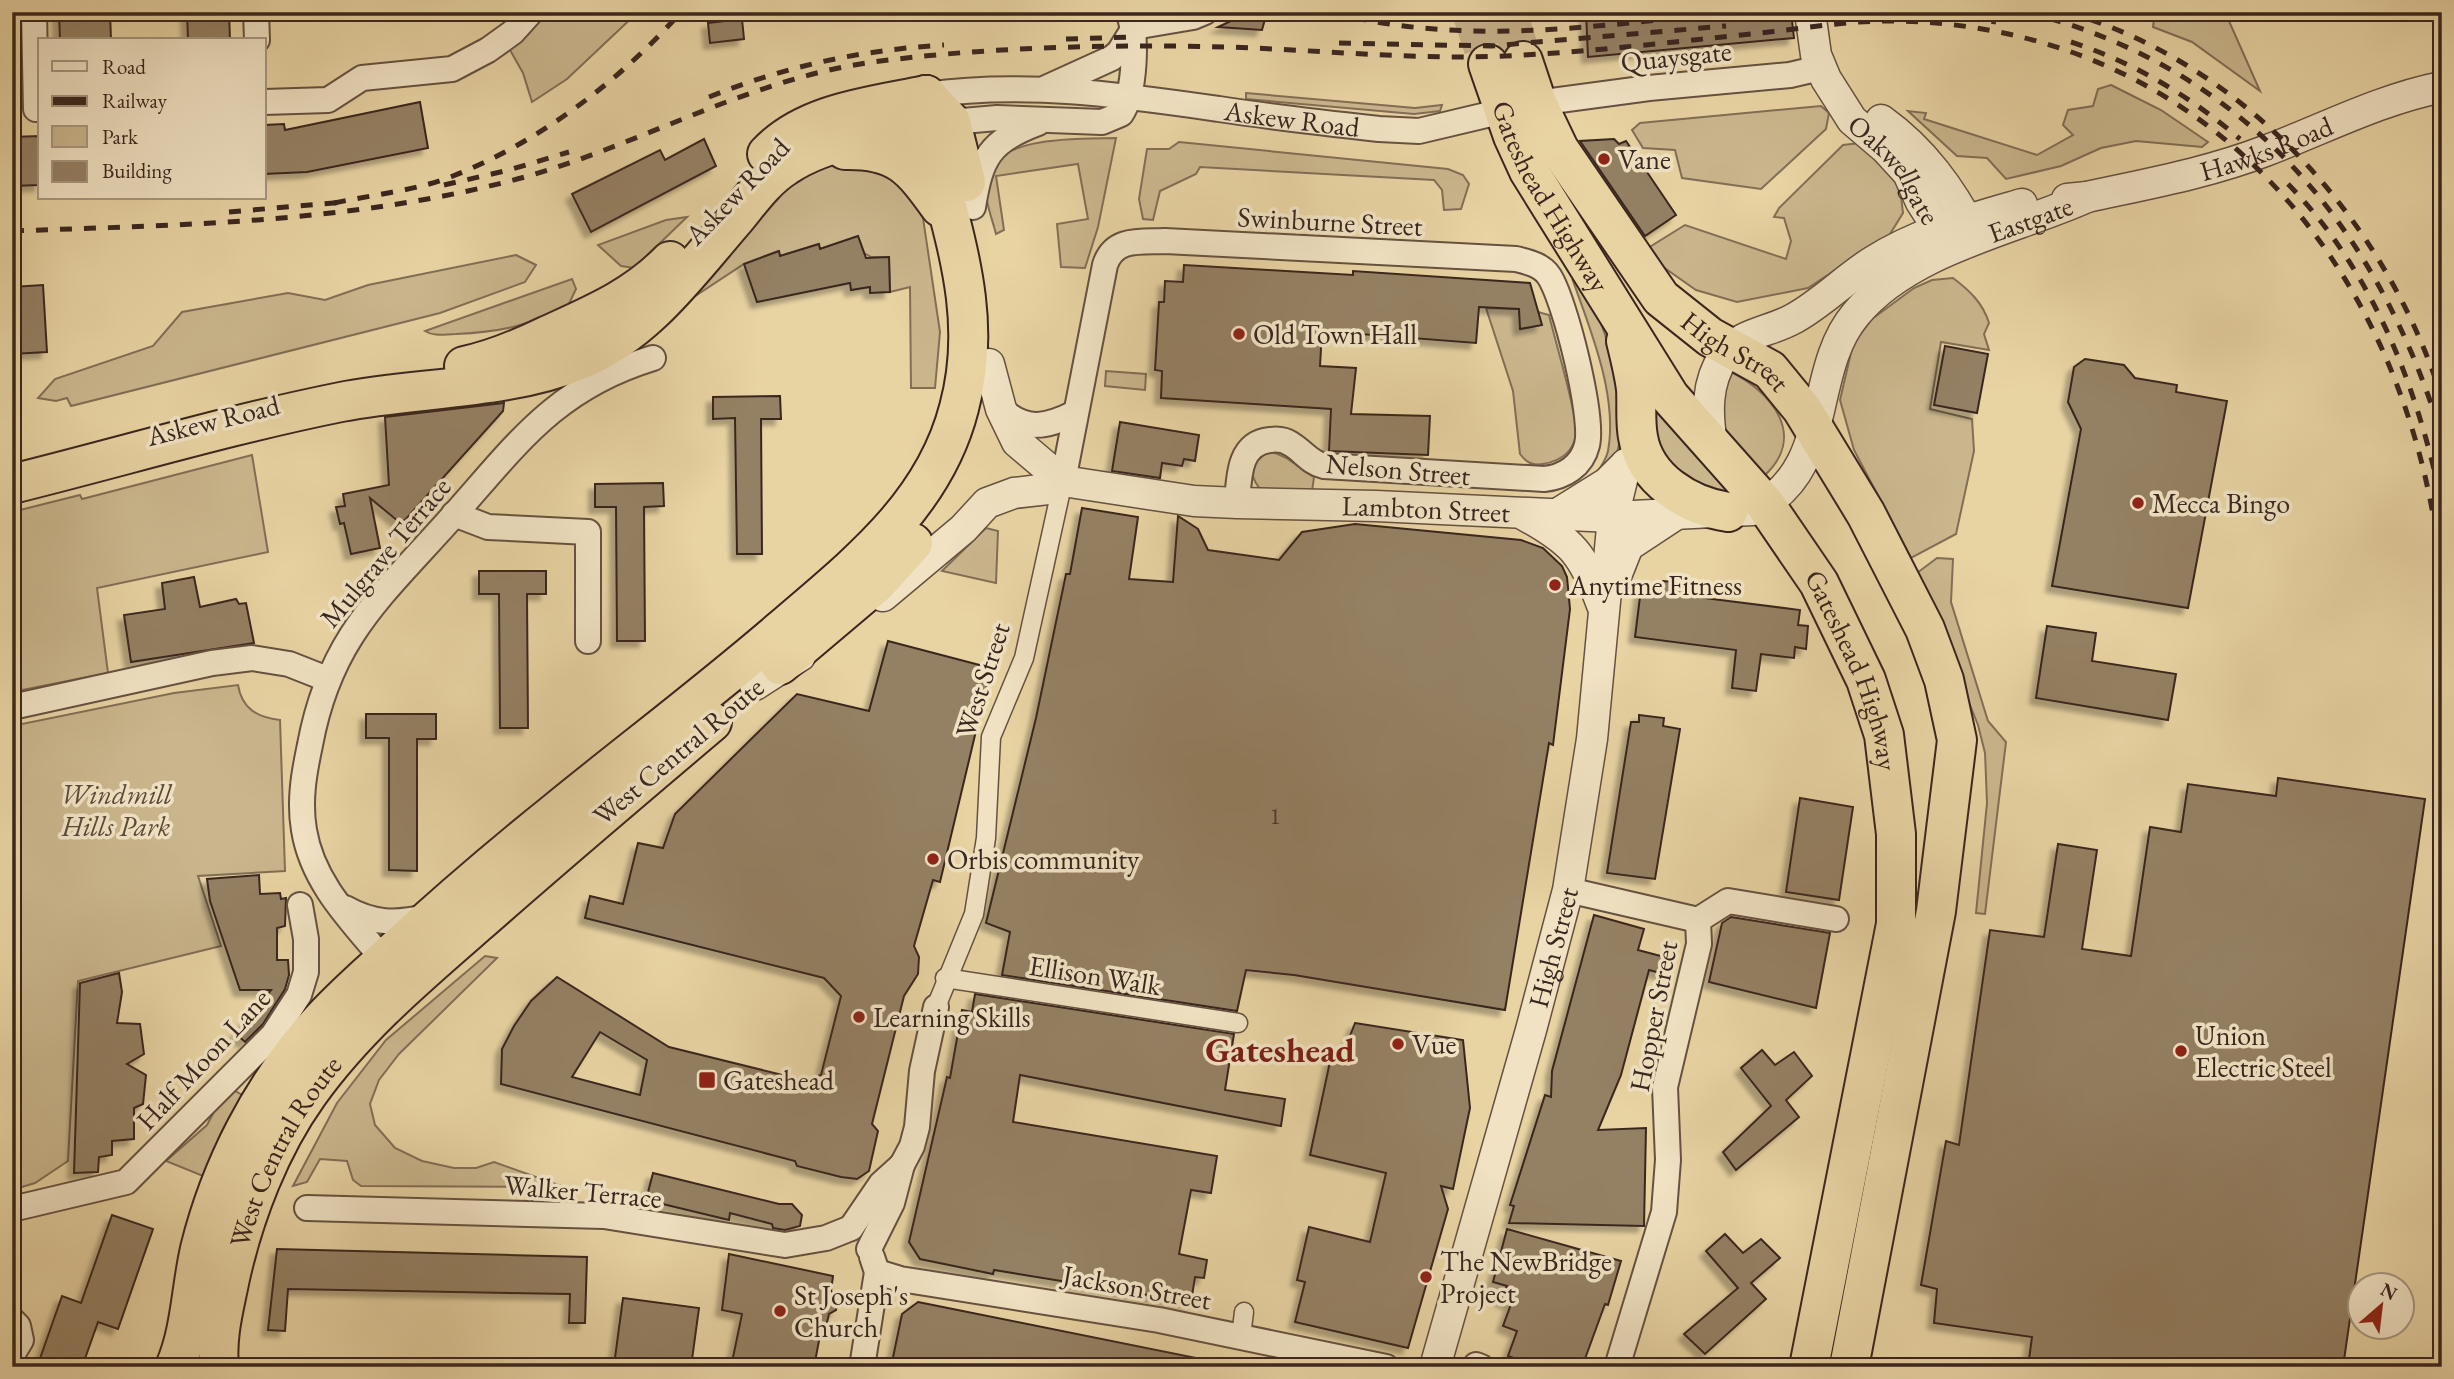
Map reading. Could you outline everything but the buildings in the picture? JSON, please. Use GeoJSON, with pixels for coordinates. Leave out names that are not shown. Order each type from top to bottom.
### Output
{"type":"FeatureCollection","features":[{"type":"Feature","properties":{"kind":"highway","name":"Gateshead Highway"},"geometry":{"type":"LineString","coordinates":[[1506,62],[1521,106],[1530,171],[1670,397],[1765,504],[1819,583],[1867,680],[1884,735],[1896,834],[1897,915],[1889,974],[1809,1367]]}},
{"type":"Feature","properties":{"kind":"highway","name":"Gateshead Highway"},"geometry":{"type":"LineString","coordinates":[[1521,106],[1559,149],[1644,276]]}},
{"type":"Feature","properties":{"kind":"highway","name":"Askew Road"},"geometry":{"type":"LineString","coordinates":[[12,484],[338,402],[517,378],[578,361],[607,347],[638,325],[668,296],[772,177],[797,159],[934,114]]}},
{"type":"Feature","properties":{"kind":"highway","name":"Askew Road"},"geometry":{"type":"LineString","coordinates":[[12,470],[334,391],[475,363],[525,346],[612,306],[646,283],[771,150],[795,132],[840,115],[934,114]]}},
{"type":"Feature","properties":{"kind":"highway","name":"West Central Route"},"geometry":{"type":"LineString","coordinates":[[175,1367],[186,1326],[200,1251],[234,1153],[285,1066],[316,1025],[341,1000],[395,973],[755,685],[877,583],[931,519],[969,450],[984,402],[993,328],[990,286],[962,215],[934,114]]}},
{"type":"Feature","properties":{"kind":"highway"},"geometry":{"type":"LineString","coordinates":[[816,151],[858,150],[891,155],[962,215]]}},
{"type":"Feature","properties":{"kind":"highway","name":"West Central Route"},"geometry":{"type":"LineString","coordinates":[[219,1367],[217,1349],[220,1325],[242,1232],[282,1137],[307,1095],[342,1050],[433,915],[558,810],[749,658],[855,567],[904,518],[941,458],[960,407],[966,375],[969,301],[962,215]]}},
{"type":"Feature","properties":{"kind":"highway","name":"High Street"},"geometry":{"type":"LineString","coordinates":[[1644,276],[1661,298],[1682,316],[1730,348],[1770,370],[1802,409],[1815,433]]}},
{"type":"Feature","properties":{"kind":"highway"},"geometry":{"type":"LineString","coordinates":[[1619,316],[1634,375],[1641,449],[1661,478],[1685,499],[1712,510],[1728,512]]}},
{"type":"Feature","properties":{"kind":"highway"},"geometry":{"type":"LineString","coordinates":[[1626,464],[1637,426]]}},
{"type":"Feature","properties":{"kind":"highway"},"geometry":{"type":"LineString","coordinates":[[1815,433],[1866,514],[1925,629],[1944,680],[1957,740],[1936,911],[1921,1003],[1849,1367]]}},
{"type":"Feature","properties":{"kind":"street"},"geometry":{"type":"LineString","coordinates":[[29,109],[34,12]]}},
{"type":"Feature","properties":{"kind":"street"},"geometry":{"type":"LineString","coordinates":[[256,12],[257,38]]}},
{"type":"Feature","properties":{"kind":"street"},"geometry":{"type":"LineString","coordinates":[[266,102],[328,100],[362,78],[452,69],[488,50],[513,32],[531,12]]}},
{"type":"Feature","properties":{"kind":"street"},"geometry":{"type":"LineString","coordinates":[[1131,20],[1193,17],[1205,12]]}},
{"type":"Feature","properties":{"kind":"street","name":"Oakwellgate"},"geometry":{"type":"LineString","coordinates":[[1810,12],[1827,79],[1852,120],[1898,161],[1913,185],[1959,234]]}},
{"type":"Feature","properties":{"kind":"street"},"geometry":{"type":"LineString","coordinates":[[1044,89],[1112,58],[1119,52],[1131,20]]}},
{"type":"Feature","properties":{"kind":"street"},"geometry":{"type":"LineString","coordinates":[[1125,105],[1131,20]]}},
{"type":"Feature","properties":{"kind":"street","name":"Quaysgate"},"geometry":{"type":"LineString","coordinates":[[1521,106],[1649,88],[1790,75],[1827,79]]}},
{"type":"Feature","properties":{"kind":"street","name":"Oakwellgate"},"geometry":{"type":"LineString","coordinates":[[1827,79],[1920,151],[1939,174],[1959,234]]}},
{"type":"Feature","properties":{"kind":"street","name":"Hawks Road"},"geometry":{"type":"LineString","coordinates":[[2087,197],[2227,164],[2392,99],[2442,87]]}},
{"type":"Feature","properties":{"kind":"street","name":"Askew Road"},"geometry":{"type":"LineString","coordinates":[[934,114],[969,89],[1044,89],[1125,105],[1219,109],[1378,129],[1419,131],[1521,106]]}},
{"type":"Feature","properties":{"kind":"street","name":"Askew Road"},"geometry":{"type":"LineString","coordinates":[[934,114],[1102,122],[1125,105]]}},
{"type":"Feature","properties":{"kind":"street","name":"Askew Road"},"geometry":{"type":"LineString","coordinates":[[962,215],[989,152],[1008,135],[1045,121]]}},
{"type":"Feature","properties":{"kind":"street"},"geometry":{"type":"LineString","coordinates":[[1887,253],[1906,225],[1913,185]]}},
{"type":"Feature","properties":{"kind":"street","name":"Eastgate"},"geometry":{"type":"LineString","coordinates":[[1730,348],[1740,340],[1794,319],[1846,279],[1887,253],[1959,234],[2040,218],[2087,197]]}},
{"type":"Feature","properties":{"kind":"street","name":"Eastgate"},"geometry":{"type":"LineString","coordinates":[[1765,504],[1799,467],[1815,433],[1832,357],[1848,324],[1869,300],[1959,234]]}},
{"type":"Feature","properties":{"kind":"street","name":"Swinburne Street"},"geometry":{"type":"LineString","coordinates":[[1112,251],[1125,243],[1165,241],[1516,259],[1544,270],[1553,284],[1570,337],[1587,415],[1588,443],[1574,467]]}},
{"type":"Feature","properties":{"kind":"street","name":"West Street"},"geometry":{"type":"LineString","coordinates":[[862,1367],[873,1261],[902,1165],[917,1127],[922,1071],[936,1007],[945,978],[974,914],[986,838],[991,737],[1024,658],[1063,481],[1105,265],[1112,251]]}},
{"type":"Feature","properties":{"kind":"street"},"geometry":{"type":"LineString","coordinates":[[1712,444],[1708,401],[1716,371],[1730,348]]}},
{"type":"Feature","properties":{"kind":"street","name":"Mulgrave Terrace"},"geometry":{"type":"LineString","coordinates":[[395,973],[344,911],[312,861],[302,806],[312,731],[327,679],[358,624],[526,432],[569,395],[653,358]]}},
{"type":"Feature","properties":{"kind":"street"},"geometry":{"type":"LineString","coordinates":[[989,364],[1001,409],[1017,442],[1063,481],[1194,501],[1237,503]]}},
{"type":"Feature","properties":{"kind":"street"},"geometry":{"type":"LineString","coordinates":[[1001,409],[1011,419],[1031,426],[1051,424],[1075,413]]}},
{"type":"Feature","properties":{"kind":"street","name":"Nelson Street"},"geometry":{"type":"LineString","coordinates":[[1237,503],[1244,458],[1254,445],[1271,440],[1287,442],[1313,462],[1324,466],[1544,480],[1565,474],[1574,467]]}},
{"type":"Feature","properties":{"kind":"street"},"geometry":{"type":"LineString","coordinates":[[1605,615],[1588,571],[1573,546],[1539,516],[1607,483],[1626,464]]}},
{"type":"Feature","properties":{"kind":"street","name":"High Street"},"geometry":{"type":"LineString","coordinates":[[1435,1367],[1568,890],[1587,776],[1613,517],[1626,464]]}},
{"type":"Feature","properties":{"kind":"street"},"geometry":{"type":"LineString","coordinates":[[755,685],[847,625],[943,547],[987,503],[1014,493],[1048,489],[1063,481]]}},
{"type":"Feature","properties":{"kind":"street","name":"Lambton Street"},"geometry":{"type":"LineString","coordinates":[[1237,503],[1539,516],[1613,517],[1728,512]]}},
{"type":"Feature","properties":{"kind":"street"},"geometry":{"type":"LineString","coordinates":[[1728,512],[1753,510],[1765,504]]}},
{"type":"Feature","properties":{"kind":"street"},"geometry":{"type":"LineString","coordinates":[[454,514],[488,527],[588,532],[588,641]]}},
{"type":"Feature","properties":{"kind":"street"},"geometry":{"type":"LineString","coordinates":[[1605,615],[1618,565],[1628,546],[1652,527],[1675,515]]}},
{"type":"Feature","properties":{"kind":"street"},"geometry":{"type":"LineString","coordinates":[[12,707],[212,663],[252,658],[289,664],[327,679]]}},
{"type":"Feature","properties":{"kind":"street"},"geometry":{"type":"LineString","coordinates":[[1568,890],[1698,920],[1728,901],[1836,919]]}},
{"type":"Feature","properties":{"kind":"street","name":"Half Moon Lane"},"geometry":{"type":"LineString","coordinates":[[12,1209],[64,1195],[118,1186],[142,1167],[260,1050],[288,1017],[306,972],[306,939],[300,905]]}},
{"type":"Feature","properties":{"kind":"street"},"geometry":{"type":"LineString","coordinates":[[344,911],[379,922],[399,923],[433,915]]}},
{"type":"Feature","properties":{"kind":"street","name":"Mulgrave Terrace"},"geometry":{"type":"LineString","coordinates":[[341,1000],[356,959],[356,941],[344,911]]}},
{"type":"Feature","properties":{"kind":"street","name":"Hopper Street"},"geometry":{"type":"LineString","coordinates":[[1617,1367],[1664,1212],[1668,1182],[1665,1087],[1699,943],[1698,920]]}},
{"type":"Feature","properties":{"kind":"street","name":"Ellison Walk"},"geometry":{"type":"LineString","coordinates":[[945,978],[1238,1023]]}},
{"type":"Feature","properties":{"kind":"street","name":"West Street"},"geometry":{"type":"LineString","coordinates":[[851,1228],[881,1184],[902,1165]]}},
{"type":"Feature","properties":{"kind":"street","name":"Walker Terrace"},"geometry":{"type":"LineString","coordinates":[[307,1208],[604,1216],[785,1245],[826,1238],[851,1228]]}},
{"type":"Feature","properties":{"kind":"street"},"geometry":{"type":"LineString","coordinates":[[851,1228],[873,1261]]}},
{"type":"Feature","properties":{"kind":"street","name":"Jackson Street"},"geometry":{"type":"LineString","coordinates":[[873,1261],[900,1279],[1242,1324],[1386,1367]]}},
{"type":"Feature","properties":{"kind":"street"},"geometry":{"type":"LineString","coordinates":[[12,1320],[18,1326],[21,1340],[12,1355]]}},
{"type":"Feature","properties":{"kind":"green space"},"geometry":{"type":"Polygon","coordinates":[[[547,12],[638,12],[567,79],[532,102],[523,73],[510,50],[547,12]]]}},
{"type":"Feature","properties":{"kind":"green space"},"geometry":{"type":"Polygon","coordinates":[[[2155,12],[2225,12],[2260,91],[2192,42],[2153,27],[2155,12]]]}},
{"type":"Feature","properties":{"kind":"green space"},"geometry":{"type":"Polygon","coordinates":[[[2111,85],[2161,110],[2208,142],[2202,147],[2136,141],[2101,148],[2061,166],[2006,179],[1987,158],[1957,156],[1908,111],[1926,113],[1924,119],[2037,155],[2073,135],[2063,125],[2068,110],[2093,106],[2098,89],[2111,85]]]}},
{"type":"Feature","properties":{"kind":"green space"},"geometry":{"type":"Polygon","coordinates":[[[1246,93],[1415,108],[1442,105],[1440,111],[1414,114],[1246,99],[1246,93]]]}},
{"type":"Feature","properties":{"kind":"green space"},"geometry":{"type":"Polygon","coordinates":[[[1821,106],[1829,113],[1826,129],[1761,189],[1682,178],[1675,150],[1643,148],[1632,130],[1640,123],[1821,106]]]}},
{"type":"Feature","properties":{"kind":"green space"},"geometry":{"type":"Polygon","coordinates":[[[1116,138],[1098,227],[1085,268],[1061,267],[1057,224],[1088,219],[1078,164],[996,176],[1004,230],[996,234],[985,186],[992,165],[1005,154],[1041,142],[1116,138]]]}},
{"type":"Feature","properties":{"kind":"green space"},"geometry":{"type":"Polygon","coordinates":[[[1179,142],[1448,169],[1463,175],[1469,184],[1461,209],[1444,210],[1442,190],[1434,180],[1200,167],[1196,174],[1160,191],[1153,220],[1143,219],[1139,199],[1147,149],[1169,149],[1179,142]]]}},
{"type":"Feature","properties":{"kind":"green space"},"geometry":{"type":"Polygon","coordinates":[[[1860,143],[1889,168],[1900,188],[1903,213],[1890,234],[1808,288],[1737,302],[1696,290],[1659,264],[1648,248],[1685,225],[1786,259],[1791,241],[1784,218],[1774,217],[1779,208],[1843,145],[1860,143]]]}},
{"type":"Feature","properties":{"kind":"green space"},"geometry":{"type":"Polygon","coordinates":[[[848,159],[878,164],[906,186],[923,218],[940,332],[935,388],[911,388],[910,287],[890,292],[889,257],[871,257],[864,253],[858,236],[820,249],[818,244],[780,256],[778,251],[744,264],[668,314],[782,191],[811,169],[848,159]]]}},
{"type":"Feature","properties":{"kind":"green space"},"geometry":{"type":"Polygon","coordinates":[[[687,217],[634,268],[621,266],[598,245],[666,220],[687,217]]]}},
{"type":"Feature","properties":{"kind":"green space"},"geometry":{"type":"Polygon","coordinates":[[[516,255],[536,265],[525,282],[440,313],[71,406],[67,398],[56,401],[38,398],[55,379],[153,346],[182,312],[288,293],[325,300],[368,285],[516,255]]]}},
{"type":"Feature","properties":{"kind":"green space"},"geometry":{"type":"Polygon","coordinates":[[[1953,278],[1970,292],[1983,309],[1989,323],[1984,334],[1989,350],[1941,342],[1930,409],[1972,419],[1974,451],[1956,534],[1911,558],[1854,450],[1840,400],[1853,344],[1872,319],[1914,288],[1932,280],[1953,278]]]}},
{"type":"Feature","properties":{"kind":"green space"},"geometry":{"type":"Polygon","coordinates":[[[572,279],[576,289],[567,308],[538,319],[487,332],[440,335],[425,331],[572,279]]]}},
{"type":"Feature","properties":{"kind":"green space"},"geometry":{"type":"Polygon","coordinates":[[[1573,281],[1585,292],[1596,311],[1613,363],[1618,391],[1619,441],[1615,457],[1592,480],[1608,451],[1609,409],[1601,365],[1573,281]]]}},
{"type":"Feature","properties":{"kind":"green space"},"geometry":{"type":"Polygon","coordinates":[[[1486,308],[1519,309],[1521,329],[1541,325],[1538,312],[1549,315],[1576,424],[1575,440],[1569,450],[1555,461],[1532,464],[1520,454],[1513,391],[1486,308]]]}},
{"type":"Feature","properties":{"kind":"green space"},"geometry":{"type":"Polygon","coordinates":[[[1106,371],[1146,374],[1145,390],[1105,386],[1106,371]]]}},
{"type":"Feature","properties":{"kind":"green space"},"geometry":{"type":"Polygon","coordinates":[[[1729,371],[1758,390],[1770,403],[1779,416],[1784,431],[1783,446],[1776,461],[1763,477],[1736,447],[1722,420],[1722,401],[1729,371]]]}},
{"type":"Feature","properties":{"kind":"green space"},"geometry":{"type":"Polygon","coordinates":[[[1653,405],[1732,490],[1712,491],[1701,487],[1670,466],[1656,445],[1653,405]]]}},
{"type":"Feature","properties":{"kind":"green space"},"geometry":{"type":"Polygon","coordinates":[[[1271,452],[1288,459],[1314,477],[1312,492],[1262,491],[1254,479],[1253,466],[1257,456],[1271,452]]]}},
{"type":"Feature","properties":{"kind":"green space"},"geometry":{"type":"Polygon","coordinates":[[[252,455],[268,552],[97,588],[108,673],[12,692],[12,512],[80,495],[82,499],[252,455]]]}},
{"type":"Feature","properties":{"kind":"green space"},"geometry":{"type":"Polygon","coordinates":[[[986,528],[998,531],[996,583],[942,571],[986,528]]]}},
{"type":"Feature","properties":{"kind":"green space"},"geometry":{"type":"Polygon","coordinates":[[[1937,558],[1953,559],[1951,602],[1988,721],[2006,742],[1985,914],[1976,913],[1987,803],[1985,753],[1978,725],[1917,573],[1937,558]]]}},
{"type":"Feature","properties":{"kind":"green space","name":"Windmill Hills Park"},"geometry":{"type":"Polygon","coordinates":[[[238,685],[247,706],[264,717],[280,720],[285,871],[198,876],[221,946],[78,981],[68,1161],[35,1183],[12,1190],[12,726],[174,693],[238,685]]]}},
{"type":"Feature","properties":{"kind":"green space"},"geometry":{"type":"Polygon","coordinates":[[[485,956],[497,958],[399,1054],[379,1080],[370,1104],[375,1125],[395,1148],[422,1161],[454,1168],[476,1168],[494,1162],[564,1187],[361,1186],[353,1180],[347,1161],[320,1159],[307,1182],[293,1186],[337,1103],[386,1040],[485,956]]]}},
{"type":"Feature","properties":{"kind":"green space"},"geometry":{"type":"Polygon","coordinates":[[[234,1090],[242,1095],[221,1133],[203,1176],[166,1161],[207,1125],[218,1104],[234,1090]]]}},
{"type":"Feature","properties":{"kind":"tunnel"},"geometry":{"type":"LineString","coordinates":[[1471,12],[1488,64]]}},
{"type":"Feature","properties":{"kind":"tunnel"},"geometry":{"type":"LineString","coordinates":[[1508,12],[1523,61]]}},
{"type":"Feature","properties":{"kind":"railway"},"geometry":{"type":"LineString","coordinates":[[334,203],[440,181],[516,146],[605,85],[632,62],[681,12]]}},
{"type":"Feature","properties":{"kind":"railway"},"geometry":{"type":"LineString","coordinates":[[1331,12],[1381,23],[1480,31],[1580,27],[1731,12]]}},
{"type":"Feature","properties":{"kind":"railway"},"geometry":{"type":"LineString","coordinates":[[1566,18],[1626,12]]}},
{"type":"Feature","properties":{"kind":"railway"},"geometry":{"type":"LineString","coordinates":[[1920,12],[1996,22]]}},
{"type":"Feature","properties":{"kind":"railway"},"geometry":{"type":"LineString","coordinates":[[2026,12],[2104,37],[2175,72],[2237,115],[2292,166],[2340,225],[2381,290],[2415,361],[2442,437]]}},
{"type":"Feature","properties":{"kind":"railway"},"geometry":{"type":"LineString","coordinates":[[2067,12],[2133,37],[2194,70],[2250,111],[2301,159],[2346,212],[2385,271],[2417,333],[2442,398]]}},
{"type":"Feature","properties":{"kind":"railway"},"geometry":{"type":"LineString","coordinates":[[1789,19],[1869,13]]}},
{"type":"Feature","properties":{"kind":"railway"},"geometry":{"type":"LineString","coordinates":[[12,231],[262,220],[387,206],[449,195],[555,168],[730,101],[820,72],[866,63],[955,53],[1138,46],[1470,57],[1604,49],[1880,21],[1997,32],[2101,64],[2193,115],[2272,184],[2337,267],[2388,362],[2423,467],[2442,580]]}},
{"type":"Feature","properties":{"kind":"railway"},"geometry":{"type":"LineString","coordinates":[[1339,43],[1491,46],[1726,26]]}},
{"type":"Feature","properties":{"kind":"railway"},"geometry":{"type":"LineString","coordinates":[[1066,39],[1132,37]]}},
{"type":"Feature","properties":{"kind":"railway"},"geometry":{"type":"LineString","coordinates":[[2071,42],[2117,60],[2160,82],[2240,139]]}},
{"type":"Feature","properties":{"kind":"railway"},"geometry":{"type":"LineString","coordinates":[[709,97],[824,61],[853,55],[944,45]]}},
{"type":"Feature","properties":{"kind":"railway"},"geometry":{"type":"LineString","coordinates":[[444,185],[569,152]]}},
{"type":"Feature","properties":{"kind":"railway"},"geometry":{"type":"LineString","coordinates":[[2288,184],[2345,254],[2388,333],[2420,418],[2442,505]]}},
{"type":"Feature","properties":{"kind":"railway"},"geometry":{"type":"LineString","coordinates":[[229,212],[344,202]]}},
{"type":"Feature","properties":{"kind":"place","name":"Vane"},"geometry":{"type":"Point","coordinates":[1604,159]}},
{"type":"Feature","properties":{"kind":"place","name":"Old Town Hall"},"geometry":{"type":"Point","coordinates":[1239,334]}},
{"type":"Feature","properties":{"kind":"place","name":"Mecca Bingo"},"geometry":{"type":"Point","coordinates":[2138,503]}},
{"type":"Feature","properties":{"kind":"place","name":"Anytime Fitness"},"geometry":{"type":"Point","coordinates":[1555,585]}},
{"type":"Feature","properties":{"kind":"place","name":"Orbis community"},"geometry":{"type":"Point","coordinates":[933,859]}},
{"type":"Feature","properties":{"kind":"place","name":"Learning Skills"},"geometry":{"type":"Point","coordinates":[859,1017]}},
{"type":"Feature","properties":{"kind":"place","name":"Vue"},"geometry":{"type":"Point","coordinates":[1398,1044]}},
{"type":"Feature","properties":{"kind":"place","name":"Union Electric Steel"},"geometry":{"type":"Point","coordinates":[2181,1051]}},
{"type":"Feature","properties":{"kind":"place","name":"Gateshead"},"geometry":{"type":"Point","coordinates":[707,1080]}},
{"type":"Feature","properties":{"kind":"place","name":"The NewBridge Project"},"geometry":{"type":"Point","coordinates":[1426,1277]}},
{"type":"Feature","properties":{"kind":"place","name":"St Joseph's Church"},"geometry":{"type":"Point","coordinates":[780,1311]}},
{"type":"Feature","properties":{"kind":"district","name":"Gateshead"},"geometry":{"type":"Point","coordinates":[1280,1050]}}]}
